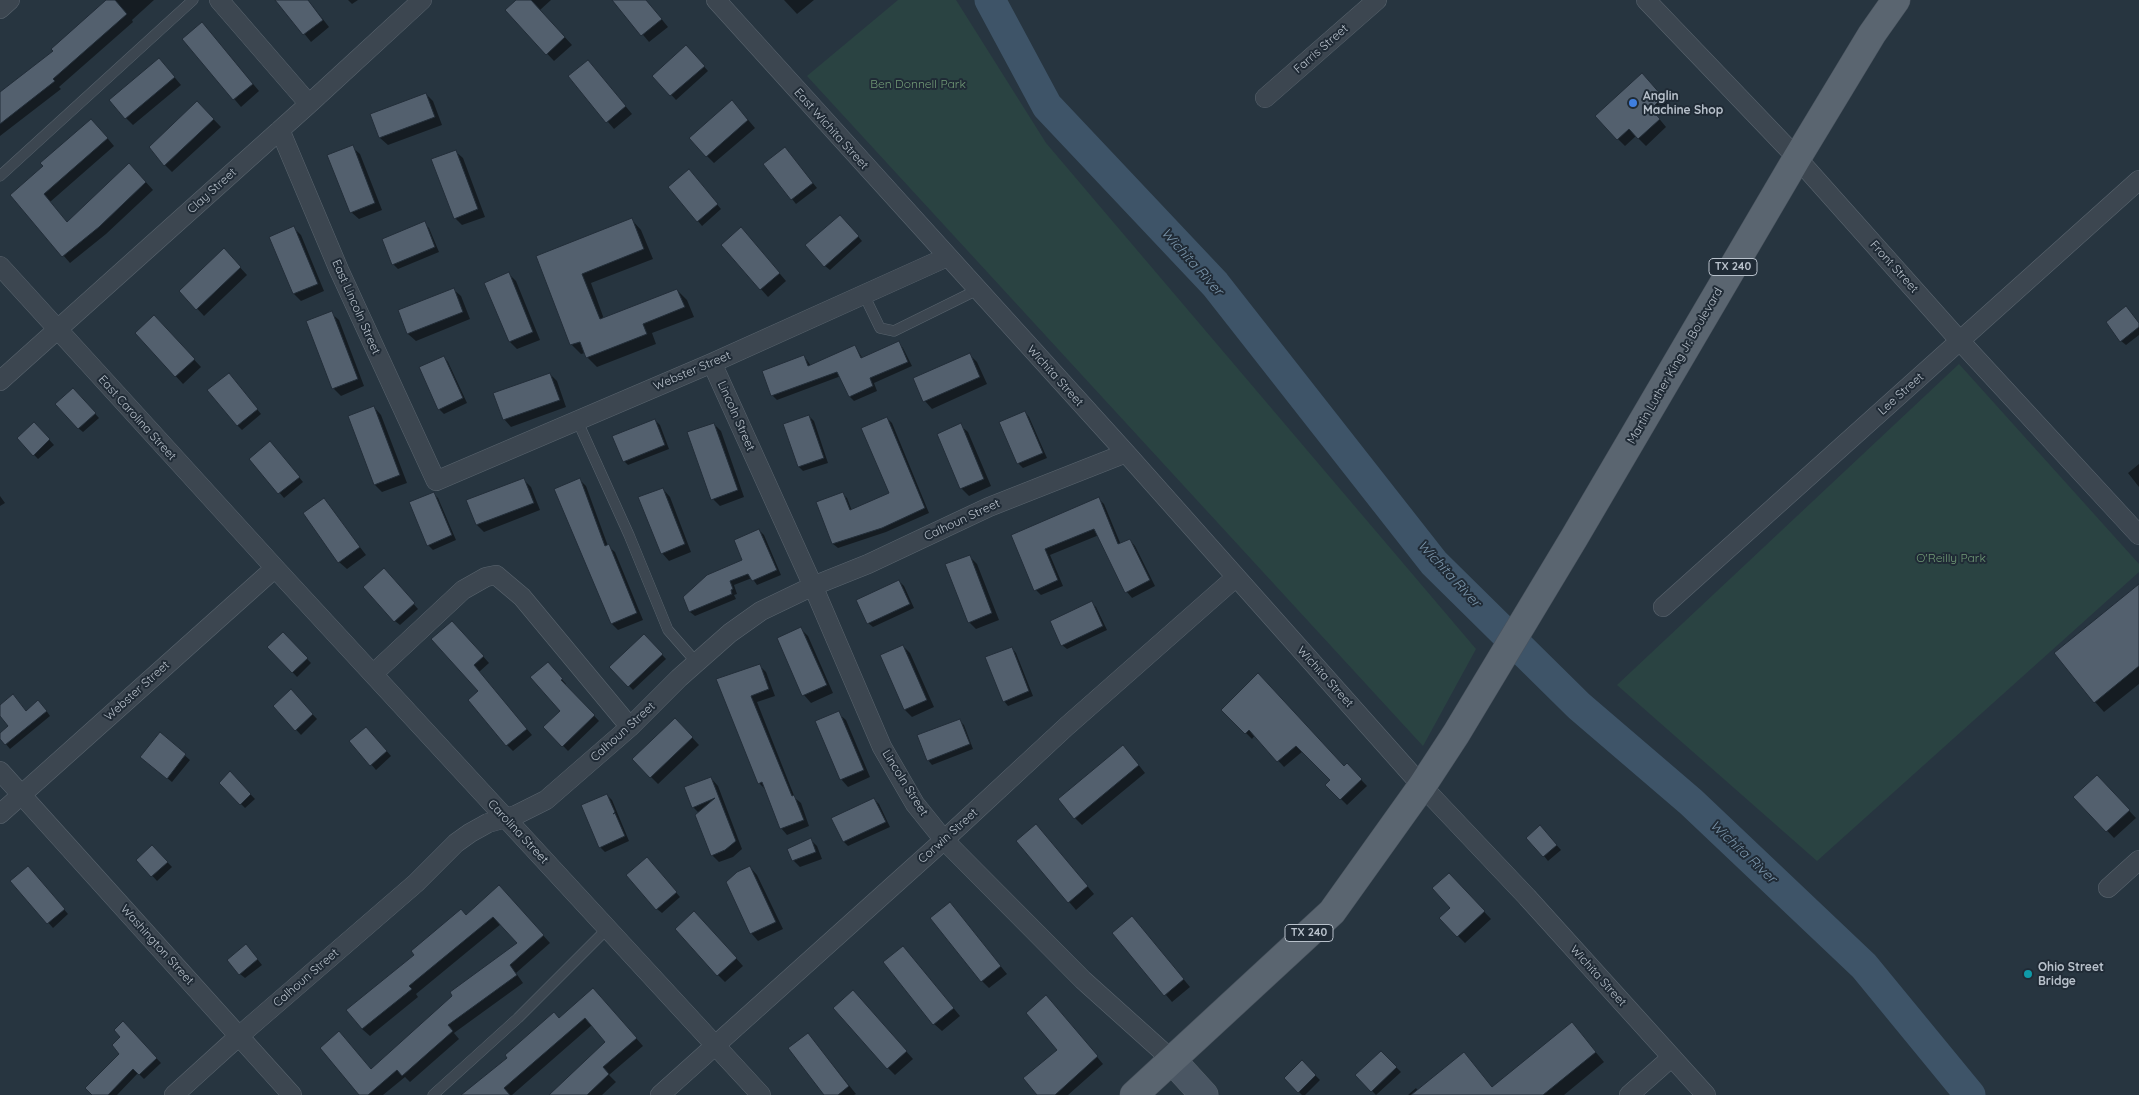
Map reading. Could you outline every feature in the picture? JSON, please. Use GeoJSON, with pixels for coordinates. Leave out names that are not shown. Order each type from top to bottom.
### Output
{"type":"FeatureCollection","features":[{"type":"Feature","properties":{"kind":"main road","name":"Martin Luther King Jr. Boulevard"},"geometry":{"type":"LineString","coordinates":[[1422,786],[1456,734],[1574,538],[1797,158],[1872,34],[1896,0]]}},
{"type":"Feature","properties":{"kind":"main road","name":"TX 240"},"geometry":{"type":"LineString","coordinates":[[1134,1095],[1332,912],[1422,786]]}},
{"type":"Feature","properties":{"kind":"main road","name":"Lincoln Street"},"geometry":{"type":"LineString","coordinates":[[1172,1060],[1204,1095]]}},
{"type":"Feature","properties":{"kind":"street"},"geometry":{"type":"LineString","coordinates":[[0,9],[10,0]]}},
{"type":"Feature","properties":{"kind":"street"},"geometry":{"type":"LineString","coordinates":[[219,0],[309,104]]}},
{"type":"Feature","properties":{"kind":"street","name":"Clay Street"},"geometry":{"type":"LineString","coordinates":[[0,381],[422,0]]}},
{"type":"Feature","properties":{"kind":"street","name":"East Wichita Street"},"geometry":{"type":"LineString","coordinates":[[716,0],[946,257]]}},
{"type":"Feature","properties":{"kind":"street","name":"Farris Street"},"geometry":{"type":"LineString","coordinates":[[1265,98],[1377,0]]}},
{"type":"Feature","properties":{"kind":"street","name":"Front Street"},"geometry":{"type":"LineString","coordinates":[[1646,0],[1797,158],[1960,341],[2139,535]]}},
{"type":"Feature","properties":{"kind":"street","name":"East Lincoln Street"},"geometry":{"type":"LineString","coordinates":[[280,130],[339,270],[436,481]]}},
{"type":"Feature","properties":{"kind":"street","name":"Lee Street"},"geometry":{"type":"LineString","coordinates":[[1663,607],[2139,180]]}},
{"type":"Feature","properties":{"kind":"street","name":"Wichita Street"},"geometry":{"type":"LineString","coordinates":[[946,257],[1126,453],[1422,786],[1526,896],[1706,1095]]}},
{"type":"Feature","properties":{"kind":"street","name":"Webster Street"},"geometry":{"type":"LineString","coordinates":[[436,481],[712,363],[946,257]]}},
{"type":"Feature","properties":{"kind":"street","name":"East Carolina Street"},"geometry":{"type":"LineString","coordinates":[[0,266],[275,568]]}},
{"type":"Feature","properties":{"kind":"street","name":"Lincoln Street"},"geometry":{"type":"LineString","coordinates":[[712,363],[813,586],[888,761],[915,804],[944,840],[1083,980],[1172,1060]]}},
{"type":"Feature","properties":{"kind":"street","name":"Calhoun Street"},"geometry":{"type":"LineString","coordinates":[[174,1095],[239,1036],[416,883],[456,843],[470,833],[505,817],[516,815],[546,800],[630,727],[697,662],[730,633],[761,611],[989,508],[1126,453]]}},
{"type":"Feature","properties":{"kind":"street","name":"Webster Street"},"geometry":{"type":"LineString","coordinates":[[0,814],[275,568]]}},
{"type":"Feature","properties":{"kind":"street","name":"Carolina Street"},"geometry":{"type":"LineString","coordinates":[[275,568],[761,1095]]}},
{"type":"Feature","properties":{"kind":"street"},"geometry":{"type":"LineString","coordinates":[[373,674],[463,590],[486,577],[496,575],[522,597],[630,727]]}},
{"type":"Feature","properties":{"kind":"street","name":"Corwin Street"},"geometry":{"type":"LineString","coordinates":[[660,1095],[944,840],[1067,726],[1236,578]]}},
{"type":"Feature","properties":{"kind":"street","name":"Washington Street"},"geometry":{"type":"LineString","coordinates":[[0,771],[292,1095]]}},
{"type":"Feature","properties":{"kind":"street"},"geometry":{"type":"LineString","coordinates":[[2108,888],[2139,860]]}},
{"type":"Feature","properties":{"kind":"street"},"geometry":{"type":"LineString","coordinates":[[1629,1095],[1672,1057]]}},
{"type":"Feature","properties":{"kind":"lane"},"geometry":{"type":"LineString","coordinates":[[0,176],[193,0]]}},
{"type":"Feature","properties":{"kind":"lane"},"geometry":{"type":"LineString","coordinates":[[864,294],[880,328],[894,331],[977,290]]}},
{"type":"Feature","properties":{"kind":"lane"},"geometry":{"type":"LineString","coordinates":[[577,420],[629,535],[668,630],[697,662]]}},
{"type":"Feature","properties":{"kind":"lane"},"geometry":{"type":"LineString","coordinates":[[432,1095],[518,1018],[608,928]]}},
{"type":"Feature","properties":{"kind":"green space","name":"Ben Donnell Park"},"geometry":{"type":"Polygon","coordinates":[[[898,0],[956,0],[1046,143],[1476,649],[1423,746],[807,76],[898,0]]]}},
{"type":"Feature","properties":{"kind":"green space","name":"O'Reilly Park"},"geometry":{"type":"Polygon","coordinates":[[[1959,364],[2139,564],[2139,572],[1817,861],[1617,685],[1959,364]]]}},
{"type":"Feature","properties":{"kind":"building"},"geometry":{"type":"Polygon","coordinates":[[[106,0],[115,0],[127,14],[53,79],[55,81],[0,124],[0,92],[53,51],[51,49],[106,0]]]}},
{"type":"Feature","properties":{"kind":"building"},"geometry":{"type":"Polygon","coordinates":[[[275,0],[308,0],[323,20],[303,35],[275,0]]]}},
{"type":"Feature","properties":{"kind":"building"},"geometry":{"type":"Polygon","coordinates":[[[516,0],[531,0],[565,37],[546,55],[505,10],[516,0]]]}},
{"type":"Feature","properties":{"kind":"building"},"geometry":{"type":"Polygon","coordinates":[[[612,0],[646,0],[662,19],[641,36],[612,0]]]}},
{"type":"Feature","properties":{"kind":"building"},"geometry":{"type":"Polygon","coordinates":[[[202,22],[253,84],[233,100],[182,39],[202,22]]]}},
{"type":"Feature","properties":{"kind":"building"},"geometry":{"type":"Polygon","coordinates":[[[686,45],[705,66],[670,96],[652,76],[686,45]]]}},
{"type":"Feature","properties":{"kind":"building"},"geometry":{"type":"Polygon","coordinates":[[[159,58],[175,77],[125,119],[109,100],[159,58]]]}},
{"type":"Feature","properties":{"kind":"building"},"geometry":{"type":"Polygon","coordinates":[[[588,60],[626,106],[606,123],[568,76],[588,60]]]}},
{"type":"Feature","properties":{"kind":"building","name":"Anglin Machine Shop"},"geometry":{"type":"Polygon","coordinates":[[[1642,73],[1663,97],[1651,109],[1660,119],[1638,139],[1629,129],[1617,140],[1595,116],[1642,73]]]}},
{"type":"Feature","properties":{"kind":"building"},"geometry":{"type":"Polygon","coordinates":[[[426,93],[435,117],[379,138],[370,114],[426,93]]]}},
{"type":"Feature","properties":{"kind":"building"},"geometry":{"type":"Polygon","coordinates":[[[732,100],[748,120],[706,157],[689,138],[732,100]]]}},
{"type":"Feature","properties":{"kind":"building"},"geometry":{"type":"Polygon","coordinates":[[[197,101],[214,119],[164,166],[149,147],[197,101]]]}},
{"type":"Feature","properties":{"kind":"building"},"geometry":{"type":"Polygon","coordinates":[[[91,119],[108,138],[44,194],[67,222],[129,163],[146,182],[99,227],[62,257],[10,195],[43,166],[40,163],[91,119]]]}},
{"type":"Feature","properties":{"kind":"building"},"geometry":{"type":"Polygon","coordinates":[[[353,145],[375,203],[350,213],[327,155],[353,145]]]}},
{"type":"Feature","properties":{"kind":"building"},"geometry":{"type":"Polygon","coordinates":[[[785,147],[813,183],[791,200],[763,164],[785,147]]]}},
{"type":"Feature","properties":{"kind":"building"},"geometry":{"type":"Polygon","coordinates":[[[456,150],[478,209],[454,219],[431,159],[456,150]]]}},
{"type":"Feature","properties":{"kind":"building"},"geometry":{"type":"Polygon","coordinates":[[[689,169],[718,204],[697,222],[668,187],[689,169]]]}},
{"type":"Feature","properties":{"kind":"building"},"geometry":{"type":"Polygon","coordinates":[[[840,215],[859,236],[824,267],[805,245],[840,215]]]}},
{"type":"Feature","properties":{"kind":"building"},"geometry":{"type":"Polygon","coordinates":[[[632,218],[644,249],[582,274],[600,319],[677,289],[685,307],[643,324],[647,334],[586,358],[580,342],[570,345],[536,256],[632,218]]]}},
{"type":"Feature","properties":{"kind":"building"},"geometry":{"type":"Polygon","coordinates":[[[425,221],[435,247],[392,265],[382,239],[425,221]]]}},
{"type":"Feature","properties":{"kind":"building"},"geometry":{"type":"Polygon","coordinates":[[[294,226],[318,284],[293,294],[269,237],[294,226]]]}},
{"type":"Feature","properties":{"kind":"building"},"geometry":{"type":"Polygon","coordinates":[[[741,227],[780,273],[760,290],[721,245],[741,227]]]}},
{"type":"Feature","properties":{"kind":"building"},"geometry":{"type":"Polygon","coordinates":[[[224,248],[241,267],[196,310],[179,291],[224,248]]]}},
{"type":"Feature","properties":{"kind":"building"},"geometry":{"type":"Polygon","coordinates":[[[509,272],[533,332],[509,342],[484,283],[509,272]]]}},
{"type":"Feature","properties":{"kind":"building"},"geometry":{"type":"Polygon","coordinates":[[[454,288],[463,312],[407,334],[398,310],[454,288]]]}},
{"type":"Feature","properties":{"kind":"building"},"geometry":{"type":"Polygon","coordinates":[[[2126,306],[2139,323],[2139,327],[2120,342],[2106,322],[2126,306]]]}},
{"type":"Feature","properties":{"kind":"building"},"geometry":{"type":"Polygon","coordinates":[[[332,311],[358,379],[332,389],[306,321],[332,311]]]}},
{"type":"Feature","properties":{"kind":"building"},"geometry":{"type":"Polygon","coordinates":[[[154,315],[195,359],[175,377],[135,333],[154,315]]]}},
{"type":"Feature","properties":{"kind":"building"},"geometry":{"type":"Polygon","coordinates":[[[899,341],[908,362],[870,378],[873,386],[849,397],[837,372],[771,396],[762,371],[804,355],[808,366],[855,345],[861,358],[899,341]]]}},
{"type":"Feature","properties":{"kind":"building"},"geometry":{"type":"Polygon","coordinates":[[[970,353],[980,377],[923,402],[913,378],[970,353]]]}},
{"type":"Feature","properties":{"kind":"building"},"geometry":{"type":"Polygon","coordinates":[[[444,356],[463,398],[438,410],[419,367],[444,356]]]}},
{"type":"Feature","properties":{"kind":"building"},"geometry":{"type":"Polygon","coordinates":[[[229,373],[258,409],[237,426],[207,390],[229,373]]]}},
{"type":"Feature","properties":{"kind":"building"},"geometry":{"type":"Polygon","coordinates":[[[550,373],[560,400],[503,420],[493,393],[550,373]]]}},
{"type":"Feature","properties":{"kind":"building"},"geometry":{"type":"Polygon","coordinates":[[[73,388],[96,413],[78,429],[55,404],[73,388]]]}},
{"type":"Feature","properties":{"kind":"building"},"geometry":{"type":"Polygon","coordinates":[[[374,406],[400,475],[374,485],[348,416],[374,406]]]}},
{"type":"Feature","properties":{"kind":"building"},"geometry":{"type":"Polygon","coordinates":[[[1025,411],[1043,453],[1017,464],[999,422],[1025,411]]]}},
{"type":"Feature","properties":{"kind":"building"},"geometry":{"type":"Polygon","coordinates":[[[809,415],[824,458],[798,467],[783,424],[809,415]]]}},
{"type":"Feature","properties":{"kind":"building"},"geometry":{"type":"Polygon","coordinates":[[[887,417],[925,508],[882,528],[832,544],[816,502],[843,492],[850,510],[889,493],[861,428],[887,417]]]}},
{"type":"Feature","properties":{"kind":"building"},"geometry":{"type":"Polygon","coordinates":[[[655,419],[665,445],[623,462],[612,436],[655,419]]]}},
{"type":"Feature","properties":{"kind":"building"},"geometry":{"type":"Polygon","coordinates":[[[34,422],[50,439],[33,456],[17,438],[34,422]]]}},
{"type":"Feature","properties":{"kind":"building"},"geometry":{"type":"Polygon","coordinates":[[[714,423],[738,490],[711,500],[687,432],[714,423]]]}},
{"type":"Feature","properties":{"kind":"building"},"geometry":{"type":"Polygon","coordinates":[[[961,423],[984,479],[960,489],[937,434],[961,423]]]}},
{"type":"Feature","properties":{"kind":"building"},"geometry":{"type":"Polygon","coordinates":[[[270,441],[300,477],[278,494],[249,459],[270,441]]]}},
{"type":"Feature","properties":{"kind":"building"},"geometry":{"type":"Polygon","coordinates":[[[524,478],[534,503],[476,525],[466,500],[524,478]]]}},
{"type":"Feature","properties":{"kind":"building"},"geometry":{"type":"Polygon","coordinates":[[[580,478],[605,546],[609,544],[637,613],[611,624],[554,489],[580,478]]]}},
{"type":"Feature","properties":{"kind":"building"},"geometry":{"type":"Polygon","coordinates":[[[663,488],[685,544],[661,554],[638,497],[663,488]]]}},
{"type":"Feature","properties":{"kind":"building"},"geometry":{"type":"Polygon","coordinates":[[[434,492],[452,535],[427,546],[409,502],[434,492]]]}},
{"type":"Feature","properties":{"kind":"building"},"geometry":{"type":"Polygon","coordinates":[[[1099,497],[1118,544],[1130,539],[1150,580],[1125,593],[1094,529],[1045,549],[1058,580],[1034,591],[1011,535],[1099,497]]]}},
{"type":"Feature","properties":{"kind":"building"},"geometry":{"type":"Polygon","coordinates":[[[324,498],[360,547],[338,563],[303,513],[324,498]]]}},
{"type":"Feature","properties":{"kind":"building"},"geometry":{"type":"Polygon","coordinates":[[[759,529],[777,570],[752,581],[748,574],[730,581],[733,589],[731,590],[732,594],[689,612],[683,597],[707,575],[742,560],[734,540],[759,529]]]}},
{"type":"Feature","properties":{"kind":"building"},"geometry":{"type":"Polygon","coordinates":[[[970,555],[992,613],[968,623],[945,564],[970,555]]]}},
{"type":"Feature","properties":{"kind":"building"},"geometry":{"type":"Polygon","coordinates":[[[384,568],[415,603],[394,622],[363,587],[384,568]]]}},
{"type":"Feature","properties":{"kind":"building"},"geometry":{"type":"Polygon","coordinates":[[[899,580],[910,604],[867,624],[856,600],[899,580]]]}},
{"type":"Feature","properties":{"kind":"building"},"geometry":{"type":"Polygon","coordinates":[[[2139,584],[2139,666],[2094,703],[2054,653],[2139,584]]]}},
{"type":"Feature","properties":{"kind":"building"},"geometry":{"type":"Polygon","coordinates":[[[1092,601],[1103,626],[1061,646],[1050,621],[1092,601]]]}},
{"type":"Feature","properties":{"kind":"building"},"geometry":{"type":"Polygon","coordinates":[[[452,621],[484,656],[474,665],[527,729],[506,746],[468,700],[478,691],[431,639],[452,621]]]}},
{"type":"Feature","properties":{"kind":"building"},"geometry":{"type":"Polygon","coordinates":[[[801,627],[827,685],[802,696],[777,638],[801,627]]]}},
{"type":"Feature","properties":{"kind":"building"},"geometry":{"type":"Polygon","coordinates":[[[283,632],[308,658],[292,673],[267,647],[283,632]]]}},
{"type":"Feature","properties":{"kind":"building"},"geometry":{"type":"Polygon","coordinates":[[[644,634],[663,654],[628,687],[609,667],[644,634]]]}},
{"type":"Feature","properties":{"kind":"building"},"geometry":{"type":"Polygon","coordinates":[[[903,645],[927,700],[904,710],[880,655],[903,645]]]}},
{"type":"Feature","properties":{"kind":"building"},"geometry":{"type":"Polygon","coordinates":[[[1012,647],[1029,691],[1003,702],[985,657],[1012,647]]]}},
{"type":"Feature","properties":{"kind":"building"},"geometry":{"type":"Polygon","coordinates":[[[548,662],[563,679],[561,680],[595,715],[562,747],[543,727],[560,711],[530,677],[548,662]]]}},
{"type":"Feature","properties":{"kind":"building"},"geometry":{"type":"Polygon","coordinates":[[[760,664],[769,689],[751,696],[792,796],[794,795],[804,820],[780,829],[762,782],[758,784],[716,679],[760,664]]]}},
{"type":"Feature","properties":{"kind":"building"},"geometry":{"type":"Polygon","coordinates":[[[1258,673],[1344,766],[1347,763],[1362,779],[1340,800],[1325,785],[1330,780],[1296,746],[1277,762],[1249,730],[1245,734],[1221,710],[1258,673]]]}},
{"type":"Feature","properties":{"kind":"building"},"geometry":{"type":"Polygon","coordinates":[[[291,689],[313,714],[295,731],[273,706],[291,689]]]}},
{"type":"Feature","properties":{"kind":"building"},"geometry":{"type":"Polygon","coordinates":[[[13,694],[26,711],[38,700],[47,711],[5,745],[0,739],[0,733],[8,726],[0,716],[0,705],[13,694]]]}},
{"type":"Feature","properties":{"kind":"building"},"geometry":{"type":"Polygon","coordinates":[[[839,711],[864,770],[840,780],[815,721],[839,711]]]}},
{"type":"Feature","properties":{"kind":"building"},"geometry":{"type":"Polygon","coordinates":[[[675,718],[693,737],[650,778],[632,759],[675,718]]]}},
{"type":"Feature","properties":{"kind":"building"},"geometry":{"type":"Polygon","coordinates":[[[960,719],[970,744],[927,761],[917,735],[960,719]]]}},
{"type":"Feature","properties":{"kind":"building"},"geometry":{"type":"Polygon","coordinates":[[[366,727],[387,751],[370,766],[349,741],[366,727]]]}},
{"type":"Feature","properties":{"kind":"building"},"geometry":{"type":"Polygon","coordinates":[[[160,732],[186,754],[167,779],[140,757],[160,732]]]}},
{"type":"Feature","properties":{"kind":"building"},"geometry":{"type":"Polygon","coordinates":[[[1123,745],[1139,765],[1074,819],[1058,799],[1123,745]]]}},
{"type":"Feature","properties":{"kind":"building"},"geometry":{"type":"Polygon","coordinates":[[[230,771],[251,794],[240,805],[219,783],[230,771]]]}},
{"type":"Feature","properties":{"kind":"building"},"geometry":{"type":"Polygon","coordinates":[[[2097,775],[2130,810],[2106,832],[2073,797],[2097,775]]]}},
{"type":"Feature","properties":{"kind":"building"},"geometry":{"type":"Polygon","coordinates":[[[711,777],[736,841],[725,850],[711,856],[695,815],[715,798],[692,808],[684,787],[711,777]]]}},
{"type":"Feature","properties":{"kind":"building"},"geometry":{"type":"Polygon","coordinates":[[[607,794],[615,812],[613,814],[615,813],[625,836],[599,848],[581,805],[607,794]]]}},
{"type":"Feature","properties":{"kind":"building"},"geometry":{"type":"Polygon","coordinates":[[[874,798],[886,822],[843,842],[831,818],[874,798]]]}},
{"type":"Feature","properties":{"kind":"building"},"geometry":{"type":"Polygon","coordinates":[[[1036,824],[1088,886],[1068,903],[1016,841],[1036,824]]]}},
{"type":"Feature","properties":{"kind":"building"},"geometry":{"type":"Polygon","coordinates":[[[1540,825],[1557,845],[1543,857],[1526,838],[1540,825]]]}},
{"type":"Feature","properties":{"kind":"building"},"geometry":{"type":"Polygon","coordinates":[[[811,838],[816,852],[792,861],[787,849],[811,838]]]}},
{"type":"Feature","properties":{"kind":"building"},"geometry":{"type":"Polygon","coordinates":[[[152,845],[168,862],[151,877],[136,860],[152,845]]]}},
{"type":"Feature","properties":{"kind":"building"},"geometry":{"type":"Polygon","coordinates":[[[647,857],[677,892],[656,910],[626,875],[647,857]]]}},
{"type":"Feature","properties":{"kind":"building"},"geometry":{"type":"Polygon","coordinates":[[[28,866],[65,909],[47,924],[10,881],[28,866]]]}},
{"type":"Feature","properties":{"kind":"building"},"geometry":{"type":"Polygon","coordinates":[[[750,866],[776,922],[750,934],[726,882],[737,872],[750,866]]]}},
{"type":"Feature","properties":{"kind":"building"},"geometry":{"type":"Polygon","coordinates":[[[1449,873],[1485,911],[1457,937],[1439,918],[1450,908],[1432,888],[1449,873]]]}},
{"type":"Feature","properties":{"kind":"building"},"geometry":{"type":"Polygon","coordinates":[[[499,885],[544,935],[510,965],[517,975],[448,1025],[453,1031],[402,1076],[397,1070],[368,1095],[359,1095],[320,1048],[339,1031],[371,1069],[452,996],[450,992],[517,943],[493,917],[409,986],[412,989],[362,1029],[346,1010],[414,955],[411,951],[461,909],[466,915],[499,885]]]}},
{"type":"Feature","properties":{"kind":"building"},"geometry":{"type":"Polygon","coordinates":[[[950,902],[1001,966],[981,982],[930,918],[950,902]]]}},
{"type":"Feature","properties":{"kind":"building"},"geometry":{"type":"Polygon","coordinates":[[[694,911],[737,958],[717,976],[675,929],[694,911]]]}},
{"type":"Feature","properties":{"kind":"building"},"geometry":{"type":"Polygon","coordinates":[[[1132,916],[1184,979],[1164,996],[1112,933],[1132,916]]]}},
{"type":"Feature","properties":{"kind":"building"},"geometry":{"type":"Polygon","coordinates":[[[246,944],[258,959],[239,975],[227,960],[246,944]]]}},
{"type":"Feature","properties":{"kind":"building"},"geometry":{"type":"Polygon","coordinates":[[[903,946],[954,1008],[933,1025],[883,962],[903,946]]]}},
{"type":"Feature","properties":{"kind":"building"},"geometry":{"type":"Polygon","coordinates":[[[593,988],[637,1038],[603,1067],[609,1074],[587,1095],[549,1095],[605,1042],[585,1018],[504,1088],[510,1095],[461,1095],[507,1058],[505,1055],[554,1012],[559,1018],[593,988]]]}},
{"type":"Feature","properties":{"kind":"building"},"geometry":{"type":"Polygon","coordinates":[[[853,990],[907,1051],[887,1069],[833,1008],[853,990]]]}},
{"type":"Feature","properties":{"kind":"building"},"geometry":{"type":"Polygon","coordinates":[[[1046,995],[1098,1056],[1055,1095],[1037,1095],[1023,1078],[1057,1050],[1026,1013],[1046,995]]]}},
{"type":"Feature","properties":{"kind":"building"},"geometry":{"type":"Polygon","coordinates":[[[123,1021],[157,1058],[139,1075],[133,1069],[108,1095],[92,1095],[85,1088],[119,1054],[112,1045],[120,1037],[114,1030],[123,1021]]]}},
{"type":"Feature","properties":{"kind":"building"},"geometry":{"type":"Polygon","coordinates":[[[1572,1022],[1596,1052],[1543,1095],[1411,1095],[1464,1052],[1492,1087],[1572,1022]]]}},
{"type":"Feature","properties":{"kind":"building"},"geometry":{"type":"Polygon","coordinates":[[[808,1033],[849,1086],[838,1095],[824,1095],[788,1048],[808,1033]]]}},
{"type":"Feature","properties":{"kind":"building"},"geometry":{"type":"Polygon","coordinates":[[[1381,1051],[1397,1067],[1371,1092],[1355,1075],[1381,1051]]]}},
{"type":"Feature","properties":{"kind":"building"},"geometry":{"type":"Polygon","coordinates":[[[1302,1060],[1316,1075],[1298,1093],[1284,1078],[1302,1060]]]}},
{"type":"Feature","properties":{"kind":"waterway","name":"Wichita River"},"geometry":{"type":"LineString","coordinates":[[990,0],[1047,106],[1215,284],[1434,563],[1579,706],[1691,802],[1864,966],[1970,1095]]}},
{"type":"Feature","properties":{"kind":"place","name":"Anglin Machine Shop"},"geometry":{"type":"Point","coordinates":[1633,103]}},
{"type":"Feature","properties":{"kind":"place","name":"Ohio Street Bridge"},"geometry":{"type":"Point","coordinates":[2028,974]}}]}
